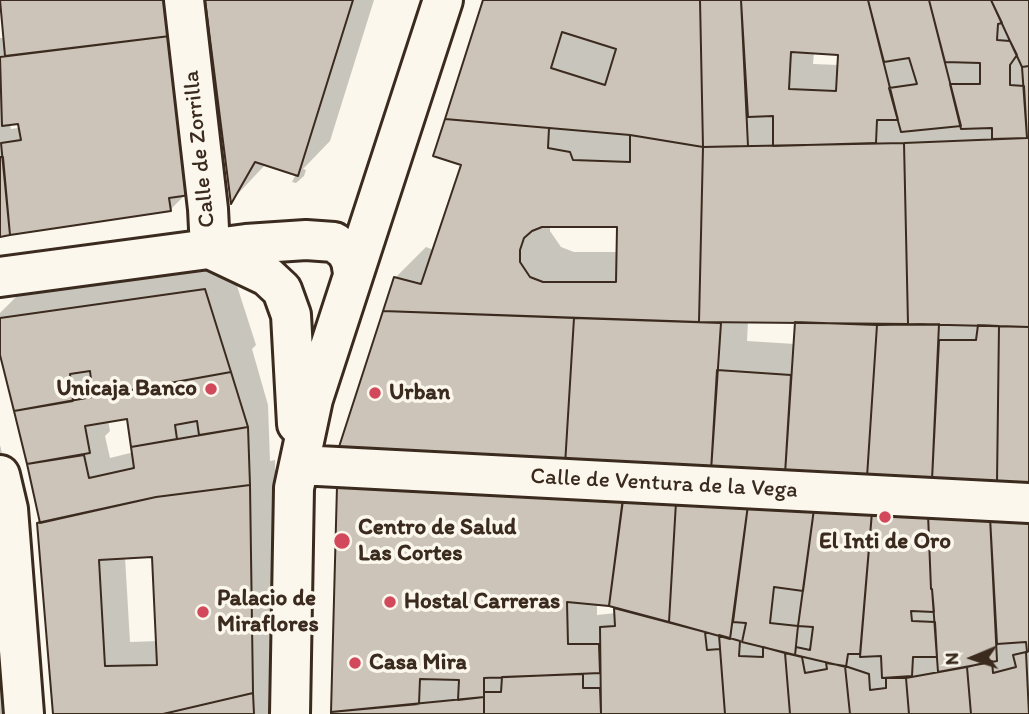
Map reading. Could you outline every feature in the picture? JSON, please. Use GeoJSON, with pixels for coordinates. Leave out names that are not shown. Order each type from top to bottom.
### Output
{"type":"FeatureCollection","features":[{"type":"Feature","properties":{"kind":"street","name":"Calle de Zorrilla"},"geometry":{"type":"LineString","coordinates":[[184,0],[208,209],[210,249],[267,276],[282,290],[291,315],[299,465]]}},
{"type":"Feature","properties":{"kind":"street"},"geometry":{"type":"LineString","coordinates":[[290,714],[294,502],[313,399],[443,0]]}},
{"type":"Feature","properties":{"kind":"street"},"geometry":{"type":"LineString","coordinates":[[0,277],[210,249],[306,240],[334,242],[346,251],[353,273]]}},
{"type":"Feature","properties":{"kind":"street","name":"Calle de Ventura de la Vega"},"geometry":{"type":"LineString","coordinates":[[299,465],[1029,503]]}},
{"type":"Feature","properties":{"kind":"street"},"geometry":{"type":"LineString","coordinates":[[0,475],[8,509],[24,714]]}},
{"type":"Feature","properties":{"kind":"building"},"geometry":{"type":"Polygon","coordinates":[[[0,0],[165,0],[170,36],[5,56],[0,0]]]}},
{"type":"Feature","properties":{"kind":"building"},"geometry":{"type":"Polygon","coordinates":[[[205,0],[353,0],[298,176],[255,162],[231,204],[205,0]]]}},
{"type":"Feature","properties":{"kind":"building"},"geometry":{"type":"Polygon","coordinates":[[[483,0],[700,0],[703,147],[630,135],[445,119],[483,0]],[[562,32],[551,68],[605,85],[616,49],[562,32]]]}},
{"type":"Feature","properties":{"kind":"building"},"geometry":{"type":"Polygon","coordinates":[[[700,0],[741,0],[748,146],[703,147],[700,0]]]}},
{"type":"Feature","properties":{"kind":"building"},"geometry":{"type":"Polygon","coordinates":[[[741,0],[868,0],[898,120],[877,120],[876,143],[773,146],[773,116],[748,117],[741,0]],[[791,52],[789,89],[836,91],[838,55],[791,52]]]}},
{"type":"Feature","properties":{"kind":"building"},"geometry":{"type":"Polygon","coordinates":[[[868,0],[929,0],[961,126],[901,132],[889,88],[917,84],[909,58],[884,62],[868,0]]]}},
{"type":"Feature","properties":{"kind":"building"},"geometry":{"type":"Polygon","coordinates":[[[929,0],[991,0],[1002,23],[998,24],[997,40],[1010,41],[1017,55],[1010,65],[1010,85],[1024,86],[1027,138],[992,139],[992,128],[961,129],[950,84],[980,84],[980,63],[945,62],[929,0]]]}},
{"type":"Feature","properties":{"kind":"building"},"geometry":{"type":"Polygon","coordinates":[[[991,0],[1029,0],[1029,66],[1022,67],[991,0]]]}},
{"type":"Feature","properties":{"kind":"building"},"geometry":{"type":"Polygon","coordinates":[[[170,36],[190,195],[169,198],[171,211],[10,235],[1,143],[21,140],[18,124],[2,126],[0,57],[170,36]]]}},
{"type":"Feature","properties":{"kind":"building"},"geometry":{"type":"Polygon","coordinates":[[[1029,66],[1029,138],[1027,138],[1022,67],[1029,66]]]}},
{"type":"Feature","properties":{"kind":"building"},"geometry":{"type":"Polygon","coordinates":[[[445,119],[549,128],[548,148],[570,152],[573,160],[630,162],[630,135],[703,147],[699,322],[383,311],[394,277],[421,284],[461,165],[433,156],[445,119]],[[542,227],[524,238],[520,262],[530,277],[543,282],[616,282],[617,227],[542,227]]]}},
{"type":"Feature","properties":{"kind":"building"},"geometry":{"type":"Polygon","coordinates":[[[1029,138],[1029,327],[908,324],[904,143],[1029,138]]]}},
{"type":"Feature","properties":{"kind":"building"},"geometry":{"type":"Polygon","coordinates":[[[904,143],[908,324],[699,322],[703,147],[904,143]]]}},
{"type":"Feature","properties":{"kind":"building"},"geometry":{"type":"Polygon","coordinates":[[[0,157],[3,157],[10,235],[0,237],[0,157]]]}},
{"type":"Feature","properties":{"kind":"building"},"geometry":{"type":"Polygon","coordinates":[[[205,289],[231,372],[93,397],[90,371],[70,374],[73,401],[14,411],[0,355],[0,318],[205,289]]]}},
{"type":"Feature","properties":{"kind":"building"},"geometry":{"type":"Polygon","coordinates":[[[383,311],[574,318],[565,465],[338,450],[383,311]]]}},
{"type":"Feature","properties":{"kind":"building"},"geometry":{"type":"Polygon","coordinates":[[[574,318],[721,323],[711,471],[565,465],[574,318]]]}},
{"type":"Feature","properties":{"kind":"building"},"geometry":{"type":"Polygon","coordinates":[[[795,322],[877,325],[867,477],[785,474],[795,322]]]}},
{"type":"Feature","properties":{"kind":"building"},"geometry":{"type":"Polygon","coordinates":[[[939,324],[932,480],[867,477],[877,325],[939,324]]]}},
{"type":"Feature","properties":{"kind":"building"},"geometry":{"type":"Polygon","coordinates":[[[978,325],[999,326],[997,482],[932,480],[939,340],[976,340],[978,325]]]}},
{"type":"Feature","properties":{"kind":"building"},"geometry":{"type":"Polygon","coordinates":[[[999,326],[1029,327],[1029,483],[997,482],[999,326]]]}},
{"type":"Feature","properties":{"kind":"building"},"geometry":{"type":"Polygon","coordinates":[[[717,370],[791,375],[785,474],[711,471],[717,370]]]}},
{"type":"Feature","properties":{"kind":"building"},"geometry":{"type":"Polygon","coordinates":[[[231,372],[248,427],[199,435],[197,421],[175,425],[177,439],[131,447],[127,419],[85,426],[90,453],[27,464],[14,411],[231,372]]]}},
{"type":"Feature","properties":{"kind":"building"},"geometry":{"type":"Polygon","coordinates":[[[248,427],[250,485],[156,497],[40,523],[27,464],[84,455],[89,478],[134,468],[131,447],[248,427]]]}},
{"type":"Feature","properties":{"kind":"building","name":"Palacio de Miraflores"},"geometry":{"type":"Polygon","coordinates":[[[250,485],[253,693],[163,714],[53,714],[37,523],[156,497],[250,485]],[[152,557],[99,560],[105,666],[157,665],[152,557]]]}},
{"type":"Feature","properties":{"kind":"building"},"geometry":{"type":"Polygon","coordinates":[[[337,486],[623,500],[609,606],[567,602],[568,644],[599,644],[600,673],[484,678],[484,697],[458,700],[459,680],[420,679],[419,704],[331,712],[337,486]]]}},
{"type":"Feature","properties":{"kind":"building"},"geometry":{"type":"Polygon","coordinates":[[[623,498],[676,502],[669,622],[609,606],[623,498]]]}},
{"type":"Feature","properties":{"kind":"building"},"geometry":{"type":"Polygon","coordinates":[[[676,502],[748,505],[730,639],[669,622],[676,502]]]}},
{"type":"Feature","properties":{"kind":"building"},"geometry":{"type":"Polygon","coordinates":[[[748,505],[814,509],[803,591],[774,587],[770,623],[798,626],[795,655],[742,642],[746,623],[733,622],[748,505]]]}},
{"type":"Feature","properties":{"kind":"building"},"geometry":{"type":"Polygon","coordinates":[[[814,509],[872,512],[860,654],[848,654],[846,667],[795,655],[796,647],[810,650],[813,627],[798,626],[814,509]]]}},
{"type":"Feature","properties":{"kind":"building"},"geometry":{"type":"Polygon","coordinates":[[[872,512],[928,514],[934,612],[911,611],[912,621],[935,622],[937,657],[913,657],[912,676],[882,678],[881,656],[860,657],[872,512]]]}},
{"type":"Feature","properties":{"kind":"building"},"geometry":{"type":"Polygon","coordinates":[[[928,514],[990,517],[997,661],[938,672],[928,514]]]}},
{"type":"Feature","properties":{"kind":"building"},"geometry":{"type":"Polygon","coordinates":[[[990,517],[1029,518],[1027,652],[1026,642],[997,644],[990,517]]]}},
{"type":"Feature","properties":{"kind":"building"},"geometry":{"type":"Polygon","coordinates":[[[614,608],[705,632],[707,650],[720,649],[725,714],[601,714],[600,627],[615,626],[614,608]]]}},
{"type":"Feature","properties":{"kind":"building"},"geometry":{"type":"Polygon","coordinates":[[[719,635],[740,641],[739,656],[763,657],[763,647],[785,653],[790,714],[725,714],[719,635]]]}},
{"type":"Feature","properties":{"kind":"building"},"geometry":{"type":"Polygon","coordinates":[[[1026,652],[1029,714],[971,714],[967,667],[992,661],[993,673],[1016,667],[1013,655],[1026,652]]]}},
{"type":"Feature","properties":{"kind":"building"},"geometry":{"type":"Polygon","coordinates":[[[785,653],[802,657],[805,673],[827,669],[826,663],[845,666],[850,714],[790,714],[785,653]]]}},
{"type":"Feature","properties":{"kind":"building"},"geometry":{"type":"Polygon","coordinates":[[[845,666],[869,674],[870,690],[886,688],[886,678],[906,678],[909,714],[850,714],[845,666]]]}},
{"type":"Feature","properties":{"kind":"building"},"geometry":{"type":"Polygon","coordinates":[[[967,667],[971,714],[909,714],[906,678],[967,667]]]}},
{"type":"Feature","properties":{"kind":"building"},"geometry":{"type":"Polygon","coordinates":[[[583,674],[583,688],[600,688],[601,714],[484,714],[484,692],[501,692],[502,677],[583,674]]]}},
{"type":"Feature","properties":{"kind":"building"},"geometry":{"type":"Polygon","coordinates":[[[253,693],[254,714],[163,714],[253,693]]]}},
{"type":"Feature","properties":{"kind":"building"},"geometry":{"type":"Polygon","coordinates":[[[484,697],[484,714],[331,714],[331,712],[484,697]]]}},
{"type":"Feature","properties":{"kind":"place","name":"Unicaja Banco"},"geometry":{"type":"Point","coordinates":[211,389]}},
{"type":"Feature","properties":{"kind":"place","name":"Urban"},"geometry":{"type":"Point","coordinates":[375,393]}},
{"type":"Feature","properties":{"kind":"place","name":"El Inti de Oro"},"geometry":{"type":"Point","coordinates":[885,517]}},
{"type":"Feature","properties":{"kind":"place","name":"Centro de Salud Las Cortes"},"geometry":{"type":"Point","coordinates":[342,541]}},
{"type":"Feature","properties":{"kind":"place","name":"Hostal Carreras"},"geometry":{"type":"Point","coordinates":[390,602]}},
{"type":"Feature","properties":{"kind":"place","name":"Palacio de Miraflores"},"geometry":{"type":"Point","coordinates":[203,612]}},
{"type":"Feature","properties":{"kind":"place","name":"Casa Mira"},"geometry":{"type":"Point","coordinates":[355,663]}}]}
